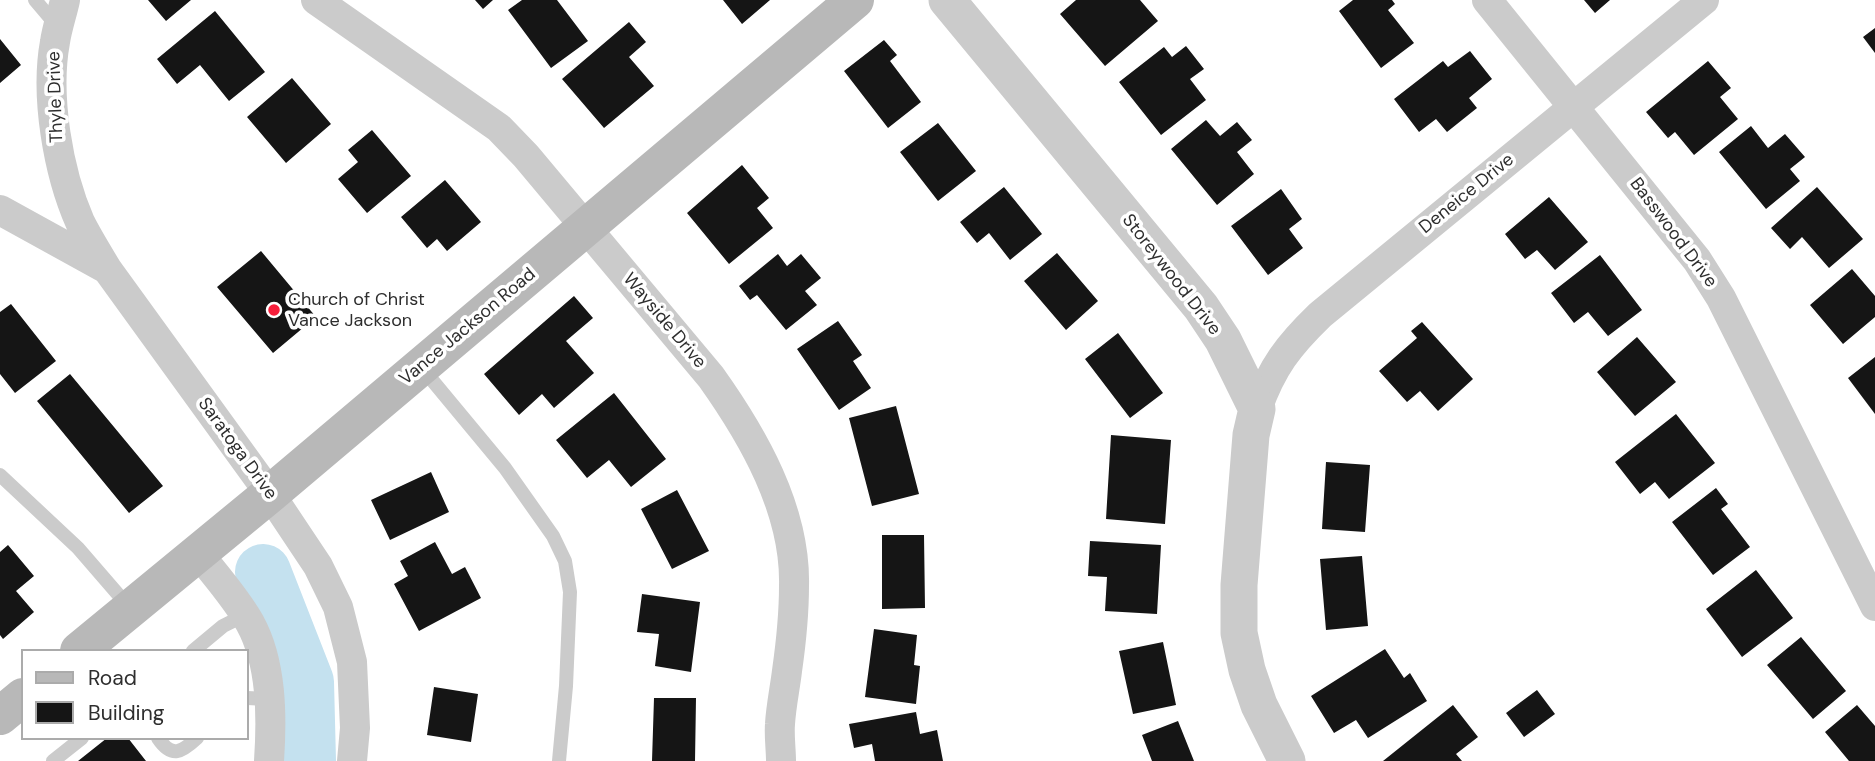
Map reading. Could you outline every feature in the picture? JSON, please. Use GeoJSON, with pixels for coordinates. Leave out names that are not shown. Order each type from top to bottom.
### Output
{"type":"FeatureCollection","features":[{"type":"Feature","properties":{"kind":"main road","name":"Vance Jackson Road"},"geometry":{"type":"LineString","coordinates":[[81,649],[586,229],[855,0]]}},
{"type":"Feature","properties":{"kind":"street","name":"Wayside Drive"},"geometry":{"type":"LineString","coordinates":[[316,0],[499,128],[526,156],[711,377],[754,442],[782,510],[795,584],[780,723],[781,761]]}},
{"type":"Feature","properties":{"kind":"street","name":"Storeywood Drive"},"geometry":{"type":"LineString","coordinates":[[947,0],[1201,307],[1223,340],[1257,409]]}},
{"type":"Feature","properties":{"kind":"street","name":"Basswood Drive"},"geometry":{"type":"LineString","coordinates":[[1487,0],[1697,260],[1721,298],[1875,606]]}},
{"type":"Feature","properties":{"kind":"street","name":"Deneice Drive"},"geometry":{"type":"LineString","coordinates":[[1257,409],[1280,358],[1320,315],[1704,0]]}},
{"type":"Feature","properties":{"kind":"street","name":"Thyle Drive"},"geometry":{"type":"LineString","coordinates":[[62,14],[54,44],[53,90],[57,145],[64,179],[80,222],[107,269]]}},
{"type":"Feature","properties":{"kind":"street","name":"Saratoga Drive"},"geometry":{"type":"LineString","coordinates":[[0,210],[107,269],[270,494],[318,566],[338,607],[352,662],[355,728],[352,761]]}},
{"type":"Feature","properties":{"kind":"street"},"geometry":{"type":"LineString","coordinates":[[1257,409],[1251,435],[1238,585],[1239,633],[1247,670],[1259,705],[1287,761]]}},
{"type":"Feature","properties":{"kind":"street"},"geometry":{"type":"LineString","coordinates":[[198,553],[251,625],[261,653],[257,698],[271,731],[269,761]]}},
{"type":"Feature","properties":{"kind":"lane"},"geometry":{"type":"LineString","coordinates":[[35,0],[62,14]]}},
{"type":"Feature","properties":{"kind":"lane"},"geometry":{"type":"LineString","coordinates":[[421,367],[505,468],[553,536],[565,561],[570,592],[566,687],[559,761]]}},
{"type":"Feature","properties":{"kind":"lane"},"geometry":{"type":"LineString","coordinates":[[0,475],[78,548],[130,608]]}},
{"type":"Feature","properties":{"kind":"lane"},"geometry":{"type":"LineString","coordinates":[[195,649],[223,626],[244,615]]}},
{"type":"Feature","properties":{"kind":"lane"},"geometry":{"type":"LineString","coordinates":[[58,740],[67,750]]}},
{"type":"Feature","properties":{"kind":"lane"},"geometry":{"type":"LineString","coordinates":[[53,761],[80,740]]}},
{"type":"Feature","properties":{"kind":"lane"},"geometry":{"type":"LineString","coordinates":[[160,740],[173,752],[183,751],[195,740]]}},
{"type":"Feature","properties":{"kind":"building"},"geometry":{"type":"Polygon","coordinates":[[[148,0],[191,0],[166,21],[148,0]]]}},
{"type":"Feature","properties":{"kind":"building"},"geometry":{"type":"Polygon","coordinates":[[[475,0],[493,0],[483,9],[475,0]]]}},
{"type":"Feature","properties":{"kind":"building"},"geometry":{"type":"Polygon","coordinates":[[[522,0],[557,0],[588,41],[551,68],[508,10],[522,0]]]}},
{"type":"Feature","properties":{"kind":"building"},"geometry":{"type":"Polygon","coordinates":[[[723,0],[770,0],[742,24],[723,0]]]}},
{"type":"Feature","properties":{"kind":"building"},"geometry":{"type":"Polygon","coordinates":[[[1076,0],[1140,0],[1158,21],[1105,66],[1060,14],[1076,0]]]}},
{"type":"Feature","properties":{"kind":"building"},"geometry":{"type":"Polygon","coordinates":[[[1353,0],[1392,0],[1395,4],[1388,10],[1414,43],[1381,68],[1339,11],[1353,0]]]}},
{"type":"Feature","properties":{"kind":"building"},"geometry":{"type":"Polygon","coordinates":[[[1584,0],[1610,0],[1595,13],[1584,0]]]}},
{"type":"Feature","properties":{"kind":"building"},"geometry":{"type":"Polygon","coordinates":[[[215,11],[265,72],[229,101],[200,65],[177,84],[157,59],[215,11]]]}},
{"type":"Feature","properties":{"kind":"building"},"geometry":{"type":"Polygon","coordinates":[[[629,22],[646,42],[629,57],[654,86],[604,128],[562,79],[629,22]]]}},
{"type":"Feature","properties":{"kind":"building"},"geometry":{"type":"Polygon","coordinates":[[[1875,28],[1875,53],[1863,37],[1875,28]]]}},
{"type":"Feature","properties":{"kind":"building"},"geometry":{"type":"Polygon","coordinates":[[[0,39],[21,65],[0,83],[0,39]]]}},
{"type":"Feature","properties":{"kind":"building"},"geometry":{"type":"Polygon","coordinates":[[[884,40],[897,55],[890,61],[921,102],[888,128],[844,71],[884,40]]]}},
{"type":"Feature","properties":{"kind":"building"},"geometry":{"type":"Polygon","coordinates":[[[1186,46],[1204,69],[1190,79],[1206,100],[1161,135],[1119,82],[1164,47],[1172,57],[1186,46]]]}},
{"type":"Feature","properties":{"kind":"building"},"geometry":{"type":"Polygon","coordinates":[[[1470,51],[1492,79],[1469,98],[1477,108],[1447,132],[1436,119],[1419,132],[1394,99],[1443,61],[1448,67],[1470,51]]]}},
{"type":"Feature","properties":{"kind":"building"},"geometry":{"type":"Polygon","coordinates":[[[1708,61],[1731,88],[1720,97],[1738,119],[1694,155],[1675,132],[1668,138],[1646,112],[1708,61]]]}},
{"type":"Feature","properties":{"kind":"building"},"geometry":{"type":"Polygon","coordinates":[[[292,78],[331,124],[286,163],[247,117],[292,78]]]}},
{"type":"Feature","properties":{"kind":"building"},"geometry":{"type":"Polygon","coordinates":[[[1206,120],[1220,136],[1237,122],[1252,140],[1237,152],[1254,174],[1217,205],[1171,149],[1206,120]]]}},
{"type":"Feature","properties":{"kind":"building"},"geometry":{"type":"Polygon","coordinates":[[[938,123],[976,171],[938,201],[900,152],[938,123]]]}},
{"type":"Feature","properties":{"kind":"building"},"geometry":{"type":"Polygon","coordinates":[[[1751,126],[1768,148],[1785,134],[1805,157],[1790,169],[1800,181],[1766,209],[1719,152],[1751,126]]]}},
{"type":"Feature","properties":{"kind":"building"},"geometry":{"type":"Polygon","coordinates":[[[372,130],[411,176],[367,213],[338,179],[358,162],[348,150],[372,130]]]}},
{"type":"Feature","properties":{"kind":"building"},"geometry":{"type":"Polygon","coordinates":[[[742,165],[769,198],[757,208],[773,228],[729,264],[687,213],[742,165]]]}},
{"type":"Feature","properties":{"kind":"building"},"geometry":{"type":"Polygon","coordinates":[[[445,180],[481,222],[447,251],[437,239],[427,248],[401,217],[445,180]]]}},
{"type":"Feature","properties":{"kind":"building"},"geometry":{"type":"Polygon","coordinates":[[[1004,187],[1042,234],[1010,260],[989,233],[977,243],[960,222],[1004,187]]]}},
{"type":"Feature","properties":{"kind":"building"},"geometry":{"type":"Polygon","coordinates":[[[1817,187],[1863,239],[1829,268],[1802,237],[1790,249],[1771,228],[1817,187]]]}},
{"type":"Feature","properties":{"kind":"building"},"geometry":{"type":"Polygon","coordinates":[[[1281,189],[1302,219],[1289,229],[1303,248],[1268,275],[1231,226],[1281,189]]]}},
{"type":"Feature","properties":{"kind":"building"},"geometry":{"type":"Polygon","coordinates":[[[1549,197],[1588,242],[1555,270],[1537,250],[1525,259],[1505,234],[1549,197]]]}},
{"type":"Feature","properties":{"kind":"building"},"geometry":{"type":"Polygon","coordinates":[[[261,251],[316,317],[273,353],[217,287],[261,251]]]}},
{"type":"Feature","properties":{"kind":"building"},"geometry":{"type":"Polygon","coordinates":[[[1057,253],[1098,301],[1066,330],[1024,281],[1057,253]]]}},
{"type":"Feature","properties":{"kind":"building"},"geometry":{"type":"Polygon","coordinates":[[[778,254],[787,266],[801,254],[821,278],[805,291],[817,305],[786,330],[757,295],[750,300],[739,286],[778,254]]]}},
{"type":"Feature","properties":{"kind":"building"},"geometry":{"type":"Polygon","coordinates":[[[1600,255],[1642,310],[1608,336],[1588,312],[1574,323],[1551,293],[1600,255]]]}},
{"type":"Feature","properties":{"kind":"building"},"geometry":{"type":"Polygon","coordinates":[[[1852,269],[1875,296],[1875,317],[1843,344],[1810,305],[1852,269]]]}},
{"type":"Feature","properties":{"kind":"building"},"geometry":{"type":"Polygon","coordinates":[[[574,296],[593,318],[566,341],[594,373],[554,408],[542,394],[519,415],[484,374],[574,296]]]}},
{"type":"Feature","properties":{"kind":"building"},"geometry":{"type":"Polygon","coordinates":[[[11,304],[56,361],[15,393],[0,374],[0,312],[11,304]]]}},
{"type":"Feature","properties":{"kind":"building"},"geometry":{"type":"Polygon","coordinates":[[[838,321],[862,355],[853,361],[871,388],[839,410],[797,349],[838,321]]]}},
{"type":"Feature","properties":{"kind":"building"},"geometry":{"type":"Polygon","coordinates":[[[1422,322],[1473,379],[1438,411],[1420,391],[1407,402],[1379,371],[1417,338],[1411,331],[1422,322]]]}},
{"type":"Feature","properties":{"kind":"building"},"geometry":{"type":"Polygon","coordinates":[[[1118,333],[1163,393],[1130,418],[1085,359],[1118,333]]]}},
{"type":"Feature","properties":{"kind":"building"},"geometry":{"type":"Polygon","coordinates":[[[1637,337],[1676,382],[1635,416],[1597,372],[1637,337]]]}},
{"type":"Feature","properties":{"kind":"building"},"geometry":{"type":"Polygon","coordinates":[[[1875,357],[1875,414],[1848,378],[1875,357]]]}},
{"type":"Feature","properties":{"kind":"building"},"geometry":{"type":"Polygon","coordinates":[[[70,374],[163,486],[129,513],[37,401],[70,374]]]}},
{"type":"Feature","properties":{"kind":"building"},"geometry":{"type":"Polygon","coordinates":[[[614,393],[666,459],[631,487],[609,460],[587,478],[556,440],[614,393]]]}},
{"type":"Feature","properties":{"kind":"building"},"geometry":{"type":"Polygon","coordinates":[[[896,406],[919,494],[872,506],[849,418],[896,406]]]}},
{"type":"Feature","properties":{"kind":"building"},"geometry":{"type":"Polygon","coordinates":[[[1676,414],[1715,463],[1669,499],[1655,482],[1640,494],[1615,462],[1676,414]]]}},
{"type":"Feature","properties":{"kind":"building"},"geometry":{"type":"Polygon","coordinates":[[[1111,435],[1171,440],[1165,524],[1106,519],[1111,435]]]}},
{"type":"Feature","properties":{"kind":"building"},"geometry":{"type":"Polygon","coordinates":[[[1326,462],[1370,465],[1365,532],[1322,529],[1326,462]]]}},
{"type":"Feature","properties":{"kind":"building"},"geometry":{"type":"Polygon","coordinates":[[[431,472],[449,512],[390,540],[371,500],[431,472]]]}},
{"type":"Feature","properties":{"kind":"building"},"geometry":{"type":"Polygon","coordinates":[[[1716,488],[1728,504],[1721,509],[1750,547],[1713,575],[1672,522],[1716,488]]]}},
{"type":"Feature","properties":{"kind":"building"},"geometry":{"type":"Polygon","coordinates":[[[677,490],[709,551],[672,569],[641,509],[677,490]]]}},
{"type":"Feature","properties":{"kind":"building"},"geometry":{"type":"Polygon","coordinates":[[[882,535],[924,535],[925,608],[882,609],[882,535]]]}},
{"type":"Feature","properties":{"kind":"building"},"geometry":{"type":"Polygon","coordinates":[[[1090,541],[1161,545],[1157,614],[1105,611],[1107,577],[1088,576],[1090,541]]]}},
{"type":"Feature","properties":{"kind":"building"},"geometry":{"type":"Polygon","coordinates":[[[435,542],[452,574],[465,567],[481,598],[419,631],[394,584],[408,576],[400,561],[435,542]]]}},
{"type":"Feature","properties":{"kind":"building"},"geometry":{"type":"Polygon","coordinates":[[[8,545],[34,576],[16,591],[34,612],[3,639],[0,635],[0,552],[8,545]]]}},
{"type":"Feature","properties":{"kind":"building"},"geometry":{"type":"Polygon","coordinates":[[[1362,556],[1368,626],[1326,630],[1320,559],[1362,556]]]}},
{"type":"Feature","properties":{"kind":"building"},"geometry":{"type":"Polygon","coordinates":[[[1756,570],[1793,618],[1742,657],[1706,609],[1756,570]]]}},
{"type":"Feature","properties":{"kind":"building"},"geometry":{"type":"Polygon","coordinates":[[[642,594],[700,602],[691,672],[655,666],[659,634],[637,632],[642,594]]]}},
{"type":"Feature","properties":{"kind":"building"},"geometry":{"type":"Polygon","coordinates":[[[874,629],[917,635],[914,665],[920,666],[916,704],[865,697],[874,629]]]}},
{"type":"Feature","properties":{"kind":"building"},"geometry":{"type":"Polygon","coordinates":[[[1801,637],[1846,691],[1813,719],[1767,665],[1801,637]]]}},
{"type":"Feature","properties":{"kind":"building"},"geometry":{"type":"Polygon","coordinates":[[[1163,642],[1176,705],[1133,714],[1119,651],[1163,642]]]}},
{"type":"Feature","properties":{"kind":"building"},"geometry":{"type":"Polygon","coordinates":[[[1385,649],[1404,678],[1410,673],[1427,701],[1368,738],[1356,720],[1334,733],[1311,696],[1385,649]]]}},
{"type":"Feature","properties":{"kind":"building"},"geometry":{"type":"Polygon","coordinates":[[[434,687],[478,694],[471,742],[427,735],[434,687]]]}},
{"type":"Feature","properties":{"kind":"building"},"geometry":{"type":"Polygon","coordinates":[[[1537,690],[1555,714],[1524,737],[1506,713],[1537,690]]]}},
{"type":"Feature","properties":{"kind":"building"},"geometry":{"type":"Polygon","coordinates":[[[654,698],[696,698],[695,761],[652,761],[654,698]]]}},
{"type":"Feature","properties":{"kind":"building"},"geometry":{"type":"Polygon","coordinates":[[[1453,705],[1478,737],[1456,754],[1462,761],[1383,761],[1453,705]]]}},
{"type":"Feature","properties":{"kind":"building"},"geometry":{"type":"Polygon","coordinates":[[[1857,705],[1875,726],[1875,761],[1849,761],[1825,732],[1857,705]]]}},
{"type":"Feature","properties":{"kind":"building"},"geometry":{"type":"Polygon","coordinates":[[[916,712],[920,734],[937,730],[943,761],[875,761],[872,744],[854,748],[849,724],[916,712]]]}},
{"type":"Feature","properties":{"kind":"building"},"geometry":{"type":"Polygon","coordinates":[[[1178,721],[1194,761],[1152,761],[1142,735],[1178,721]]]}},
{"type":"Feature","properties":{"kind":"building"},"geometry":{"type":"Polygon","coordinates":[[[104,740],[130,740],[146,761],[78,761],[104,740]]]}},
{"type":"Feature","properties":{"kind":"waterway"},"geometry":{"type":"LineString","coordinates":[[263,572],[306,682],[308,761]]}},
{"type":"Feature","properties":{"kind":"place","name":"Church of Christ Vance Jackson"},"geometry":{"type":"Point","coordinates":[274,310]}}]}
